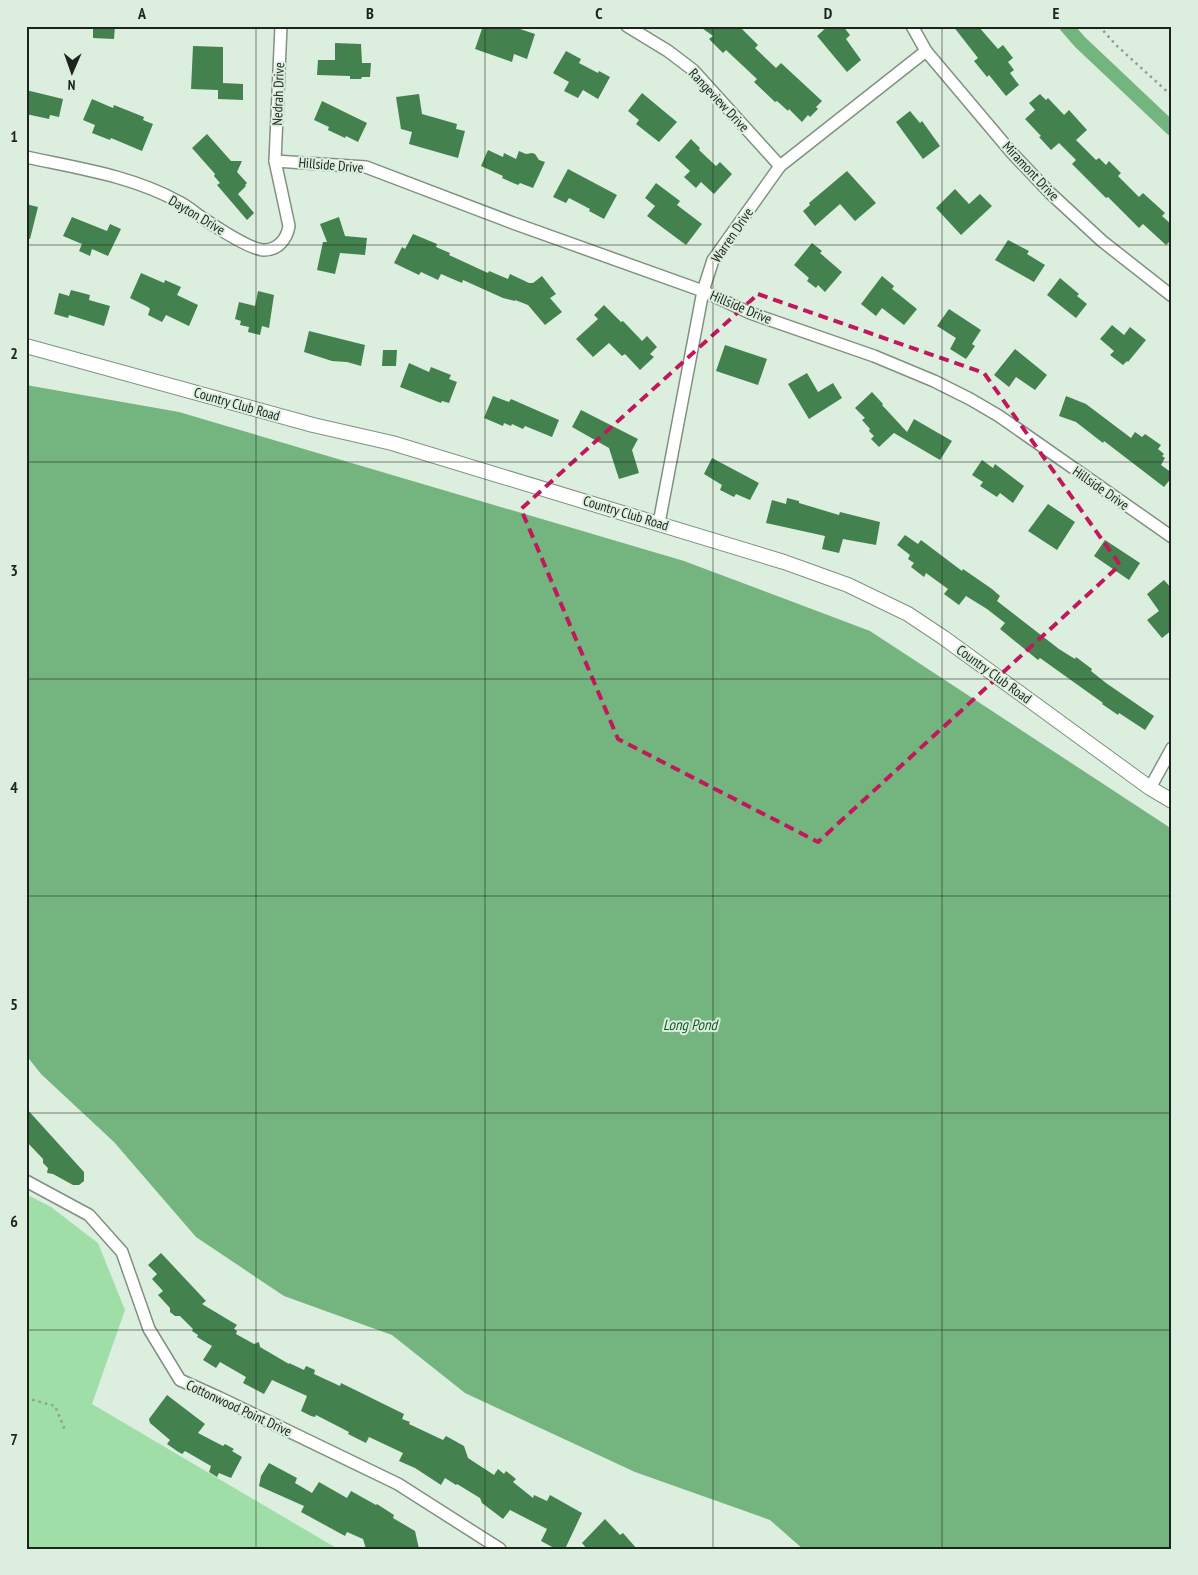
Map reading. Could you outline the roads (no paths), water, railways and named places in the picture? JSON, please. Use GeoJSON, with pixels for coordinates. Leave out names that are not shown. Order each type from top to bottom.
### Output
{"type":"FeatureCollection","features":[{"type":"Feature","properties":{"kind":"street","name":"Nedrah Drive"},"geometry":{"type":"LineString","coordinates":[[275,161],[281,26]]}},
{"type":"Feature","properties":{"kind":"street","name":"Rangeview Drive"},"geometry":{"type":"LineString","coordinates":[[627,26],[668,51],[693,70],[780,166]]}},
{"type":"Feature","properties":{"kind":"street","name":"Miramont Drive"},"geometry":{"type":"LineString","coordinates":[[912,26],[926,51],[1012,153],[1050,193],[1102,241],[1172,296]]}},
{"type":"Feature","properties":{"kind":"street","name":"Warren Drive"},"geometry":{"type":"LineString","coordinates":[[658,523],[703,291],[713,260],[780,166],[926,51]]}},
{"type":"Feature","properties":{"kind":"street","name":"Dayton Drive"},"geometry":{"type":"LineString","coordinates":[[26,156],[99,173],[148,187],[179,202],[216,227],[256,248],[264,250],[274,248],[282,242],[288,234],[289,226],[275,161]]}},
{"type":"Feature","properties":{"kind":"street","name":"Hillside Drive"},"geometry":{"type":"LineString","coordinates":[[275,161],[366,167],[513,223],[703,291],[750,313],[874,356],[934,381],[999,416],[1172,537]]}},
{"type":"Feature","properties":{"kind":"street","name":"Country Club Road"},"geometry":{"type":"LineString","coordinates":[[26,346],[313,425],[392,443],[784,562],[839,582],[908,614],[944,638],[1150,788],[1172,801]]}},
{"type":"Feature","properties":{"kind":"street"},"geometry":{"type":"LineString","coordinates":[[1150,788],[1172,748]]}},
{"type":"Feature","properties":{"kind":"street","name":"Cottonwood Point Drive"},"geometry":{"type":"LineString","coordinates":[[26,1181],[89,1215],[122,1252],[149,1329],[180,1380],[398,1484],[500,1549]]}},
{"type":"Feature","properties":{"kind":"water","name":"Long Pond"},"geometry":{"type":"Polygon","coordinates":[[[26,385],[179,412],[684,561],[870,631],[1172,829],[1172,1549],[803,1549],[770,1520],[635,1472],[465,1393],[392,1335],[284,1296],[196,1237],[114,1142],[41,1074],[26,1055],[26,385]]]}},
{"type":"Feature","properties":{"kind":"waterway"},"geometry":{"type":"LineString","coordinates":[[1066,26],[1080,42],[1172,129]]}}]}
